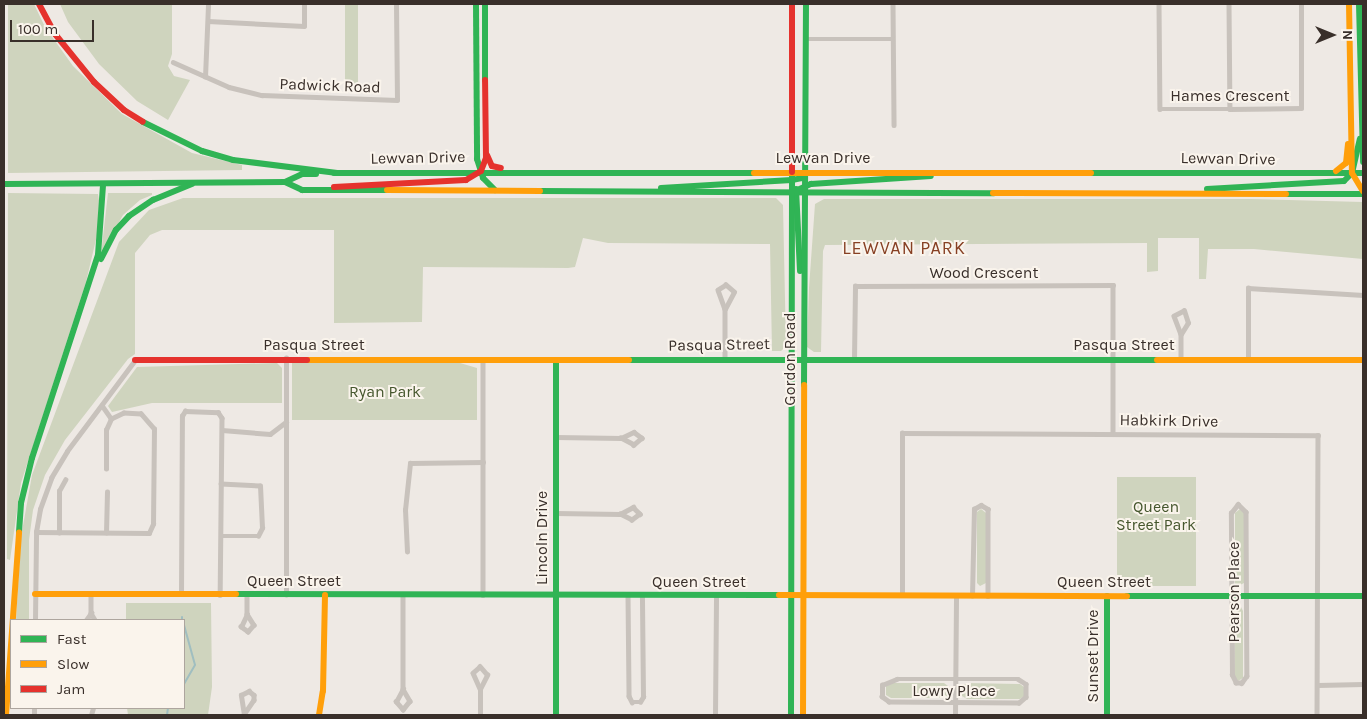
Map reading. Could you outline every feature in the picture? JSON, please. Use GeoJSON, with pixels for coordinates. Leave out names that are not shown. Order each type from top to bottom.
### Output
{"type":"FeatureCollection","features":[{"type":"Feature","properties":{"kind":"main road"},"geometry":{"type":"LineString","coordinates":[[39,4],[55,34],[94,82],[124,110],[160,133],[196,150],[233,160],[337,173]]}},
{"type":"Feature","properties":{"kind":"main road"},"geometry":{"type":"LineString","coordinates":[[476,4],[477,159],[489,187],[496,190]]}},
{"type":"Feature","properties":{"kind":"main road"},"geometry":{"type":"LineString","coordinates":[[302,190],[466,180],[481,171],[486,145],[485,4]]}},
{"type":"Feature","properties":{"kind":"main road","name":"Gordon Road"},"geometry":{"type":"LineString","coordinates":[[791,715],[791,358],[795,192],[792,172],[792,4]]}},
{"type":"Feature","properties":{"kind":"main road","name":"Gordon Road"},"geometry":{"type":"LineString","coordinates":[[803,715],[806,4]]}},
{"type":"Feature","properties":{"kind":"main road"},"geometry":{"type":"LineString","coordinates":[[1349,4],[1352,173],[1363,192]]}},
{"type":"Feature","properties":{"kind":"main road"},"geometry":{"type":"LineString","coordinates":[[1359,4],[1360,139],[1363,162]]}},
{"type":"Feature","properties":{"kind":"main road"},"geometry":{"type":"LineString","coordinates":[[1329,173],[1340,170],[1346,163],[1351,116]]}},
{"type":"Feature","properties":{"kind":"main road"},"geometry":{"type":"LineString","coordinates":[[1156,194],[1287,183],[1344,181],[1352,173],[1360,139]]}},
{"type":"Feature","properties":{"kind":"main road"},"geometry":{"type":"LineString","coordinates":[[486,145],[490,164],[496,168],[547,171]]}},
{"type":"Feature","properties":{"kind":"main road","name":"Lewvan Drive"},"geometry":{"type":"LineString","coordinates":[[4,184],[103,185],[285,182],[302,174],[481,171],[1363,173]]}},
{"type":"Feature","properties":{"kind":"main road"},"geometry":{"type":"LineString","coordinates":[[595,192],[794,180],[804,176],[806,172]]}},
{"type":"Feature","properties":{"kind":"main road"},"geometry":{"type":"LineString","coordinates":[[804,288],[795,192],[806,185],[992,172]]}},
{"type":"Feature","properties":{"kind":"main road","name":"Lewvan Drive"},"geometry":{"type":"LineString","coordinates":[[285,182],[302,190],[1156,194],[1363,192]]}},
{"type":"Feature","properties":{"kind":"main road"},"geometry":{"type":"LineString","coordinates":[[76,325],[116,230],[134,211],[153,200],[192,184]]}},
{"type":"Feature","properties":{"kind":"main road"},"geometry":{"type":"LineString","coordinates":[[13,619],[21,503],[32,458],[98,255],[103,185]]}},
{"type":"Feature","properties":{"kind":"main road","name":"Pasqua Street"},"geometry":{"type":"LineString","coordinates":[[135,360],[286,358],[556,360],[804,358],[1363,360]]}},
{"type":"Feature","properties":{"kind":"main road","name":"Lincoln Drive"},"geometry":{"type":"LineString","coordinates":[[556,360],[556,715]]}},
{"type":"Feature","properties":{"kind":"main road","name":"Queen Street"},"geometry":{"type":"LineString","coordinates":[[35,594],[1363,596]]}},
{"type":"Feature","properties":{"kind":"main road"},"geometry":{"type":"LineString","coordinates":[[319,715],[323,691],[325,595]]}},
{"type":"Feature","properties":{"kind":"main road","name":"Sunset Drive"},"geometry":{"type":"LineString","coordinates":[[1107,596],[1107,715]]}},
{"type":"Feature","properties":{"kind":"main road"},"geometry":{"type":"LineString","coordinates":[[6,715],[10,658]]}},
{"type":"Feature","properties":{"kind":"street"},"geometry":{"type":"LineString","coordinates":[[205,77],[208,4]]}},
{"type":"Feature","properties":{"kind":"street"},"geometry":{"type":"LineString","coordinates":[[208,21],[304,26],[304,4]]}},
{"type":"Feature","properties":{"kind":"street","name":"Padwick Road"},"geometry":{"type":"LineString","coordinates":[[172,62],[205,77],[262,95],[397,100],[396,4]]}},
{"type":"Feature","properties":{"kind":"street"},"geometry":{"type":"LineString","coordinates":[[893,4],[894,125]]}},
{"type":"Feature","properties":{"kind":"street","name":"Hames Crescent"},"geometry":{"type":"LineString","coordinates":[[1159,4],[1160,109],[1302,108],[1301,4]]}},
{"type":"Feature","properties":{"kind":"street"},"geometry":{"type":"LineString","coordinates":[[1230,4],[1230,109]]}},
{"type":"Feature","properties":{"kind":"street"},"geometry":{"type":"LineString","coordinates":[[806,39],[894,39]]}},
{"type":"Feature","properties":{"kind":"street"},"geometry":{"type":"LineString","coordinates":[[725,309],[734,292],[726,285],[718,290],[725,309],[725,359]]}},
{"type":"Feature","properties":{"kind":"street","name":"Wood Crescent"},"geometry":{"type":"LineString","coordinates":[[854,359],[855,286],[1044,285],[1113,285],[1113,359]]}},
{"type":"Feature","properties":{"kind":"street"},"geometry":{"type":"LineString","coordinates":[[1248,359],[1248,288],[1363,295]]}},
{"type":"Feature","properties":{"kind":"street"},"geometry":{"type":"LineString","coordinates":[[1181,334],[1188,323],[1184,312],[1174,316],[1181,334],[1181,359]]}},
{"type":"Feature","properties":{"kind":"street"},"geometry":{"type":"LineString","coordinates":[[286,358],[286,595]]}},
{"type":"Feature","properties":{"kind":"street"},"geometry":{"type":"LineString","coordinates":[[1113,359],[1113,432]]}},
{"type":"Feature","properties":{"kind":"street"},"geometry":{"type":"LineString","coordinates":[[34,619],[36,532],[40,509],[51,478],[66,451],[135,360]]}},
{"type":"Feature","properties":{"kind":"street"},"geometry":{"type":"LineString","coordinates":[[483,360],[483,595]]}},
{"type":"Feature","properties":{"kind":"street"},"geometry":{"type":"LineString","coordinates":[[102,406],[111,419]]}},
{"type":"Feature","properties":{"kind":"street"},"geometry":{"type":"LineString","coordinates":[[181,594],[182,416],[185,411],[218,412],[222,418],[220,595]]}},
{"type":"Feature","properties":{"kind":"street"},"geometry":{"type":"LineString","coordinates":[[36,532],[150,533],[153,524],[154,429],[141,414],[124,413],[111,419],[106,430],[106,469]]}},
{"type":"Feature","properties":{"kind":"street"},"geometry":{"type":"LineString","coordinates":[[222,430],[270,434],[286,422]]}},
{"type":"Feature","properties":{"kind":"street","name":"Habkirk Drive"},"geometry":{"type":"LineString","coordinates":[[902,595],[902,433],[1113,432],[1318,435],[1320,596],[1317,715]]}},
{"type":"Feature","properties":{"kind":"street"},"geometry":{"type":"LineString","coordinates":[[556,438],[621,438]]}},
{"type":"Feature","properties":{"kind":"street"},"geometry":{"type":"LineString","coordinates":[[407,552],[405,510],[410,463],[483,462]]}},
{"type":"Feature","properties":{"kind":"street"},"geometry":{"type":"LineString","coordinates":[[59,532],[59,492],[65,480]]}},
{"type":"Feature","properties":{"kind":"street"},"geometry":{"type":"LineString","coordinates":[[221,484],[260,486],[262,520],[261,533],[258,536],[221,536]]}},
{"type":"Feature","properties":{"kind":"street"},"geometry":{"type":"LineString","coordinates":[[106,533],[107,492]]}},
{"type":"Feature","properties":{"kind":"street","name":"Pearson Place"},"geometry":{"type":"LineString","coordinates":[[1238,504],[1246,512],[1247,676],[1242,683],[1236,683],[1232,675],[1232,597],[1232,513],[1238,504]]}},
{"type":"Feature","properties":{"kind":"street"},"geometry":{"type":"LineString","coordinates":[[972,596],[974,509],[981,505],[988,509],[988,596]]}},
{"type":"Feature","properties":{"kind":"street"},"geometry":{"type":"LineString","coordinates":[[556,513],[620,514]]}},
{"type":"Feature","properties":{"kind":"street"},"geometry":{"type":"LineString","coordinates":[[90,594],[91,613],[94,619]]}},
{"type":"Feature","properties":{"kind":"street"},"geometry":{"type":"LineString","coordinates":[[247,595],[248,614]]}},
{"type":"Feature","properties":{"kind":"street"},"geometry":{"type":"LineString","coordinates":[[403,595],[403,689]]}},
{"type":"Feature","properties":{"kind":"street"},"geometry":{"type":"LineString","coordinates":[[628,596],[629,696],[632,702],[640,702],[643,698],[642,596]]}},
{"type":"Feature","properties":{"kind":"street"},"geometry":{"type":"LineString","coordinates":[[715,715],[716,596]]}},
{"type":"Feature","properties":{"kind":"street"},"geometry":{"type":"LineString","coordinates":[[956,596],[956,715]]}},
{"type":"Feature","properties":{"kind":"street"},"geometry":{"type":"LineString","coordinates":[[87,619],[91,613]]}},
{"type":"Feature","properties":{"kind":"street"},"geometry":{"type":"LineString","coordinates":[[480,689],[473,675],[480,666],[487,672],[480,689],[480,715]]}},
{"type":"Feature","properties":{"kind":"street","name":"Lowry Place"},"geometry":{"type":"LineString","coordinates":[[956,679],[1018,679],[1026,684],[1026,697],[1020,703],[956,704],[889,702],[882,697],[882,685],[888,680],[956,679]]}},
{"type":"Feature","properties":{"kind":"street"},"geometry":{"type":"LineString","coordinates":[[1318,685],[1363,684]]}},
{"type":"Feature","properties":{"kind":"street"},"geometry":{"type":"LineString","coordinates":[[249,691],[255,698],[244,715],[240,698],[242,693],[249,691]]}},
{"type":"Feature","properties":{"kind":"green space"},"geometry":{"type":"Polygon","coordinates":[[[8,4],[34,4],[45,27],[73,66],[122,114],[192,153],[242,165],[242,170],[8,173],[8,4]]]}},
{"type":"Feature","properties":{"kind":"green space"},"geometry":{"type":"Polygon","coordinates":[[[60,4],[172,4],[172,54],[168,66],[174,76],[190,80],[168,120],[137,101],[99,64],[68,22],[60,4]]]}},
{"type":"Feature","properties":{"kind":"green space"},"geometry":{"type":"Polygon","coordinates":[[[345,4],[358,4],[358,90],[345,90],[345,4]]]}},
{"type":"Feature","properties":{"kind":"green space"},"geometry":{"type":"Polygon","coordinates":[[[8,193],[98,194],[99,200],[98,231],[86,282],[21,483],[10,560],[7,559],[8,193]]]}},
{"type":"Feature","properties":{"kind":"green space"},"geometry":{"type":"Polygon","coordinates":[[[108,193],[152,193],[152,195],[140,200],[123,215],[101,254],[108,193]]]}},
{"type":"Feature","properties":{"kind":"green space"},"geometry":{"type":"Polygon","coordinates":[[[183,198],[776,198],[783,205],[786,346],[781,351],[772,351],[770,244],[608,243],[583,238],[575,267],[423,267],[422,322],[334,323],[334,230],[162,230],[150,235],[135,253],[135,354],[128,359],[65,440],[45,475],[33,510],[29,540],[29,619],[16,619],[21,537],[32,475],[119,242],[149,210],[183,198]]]}},
{"type":"Feature","properties":{"kind":"green space"},"geometry":{"type":"Polygon","coordinates":[[[824,199],[1251,199],[1363,202],[1363,259],[1254,249],[1208,249],[1206,279],[1199,279],[1199,238],[1158,238],[1158,271],[1147,272],[1147,243],[825,245],[823,251],[821,352],[814,352],[807,347],[809,288],[815,204],[824,199]]]}},
{"type":"Feature","properties":{"kind":"green space"},"geometry":{"type":"Polygon","coordinates":[[[277,363],[282,368],[282,403],[152,403],[112,412],[108,406],[137,367],[277,363]]]}},
{"type":"Feature","properties":{"kind":"green space","name":"Ryan Park"},"geometry":{"type":"Polygon","coordinates":[[[292,363],[460,363],[477,368],[477,420],[292,420],[292,363]]]}},
{"type":"Feature","properties":{"kind":"green space","name":"Queen Street Park"},"geometry":{"type":"Polygon","coordinates":[[[1117,477],[1196,477],[1196,586],[1117,586],[1117,477]]]}},
{"type":"Feature","properties":{"kind":"green space"},"geometry":{"type":"Polygon","coordinates":[[[981,509],[986,513],[986,583],[980,586],[977,583],[977,512],[981,509]]]}},
{"type":"Feature","properties":{"kind":"green space"},"geometry":{"type":"Polygon","coordinates":[[[1240,509],[1244,513],[1244,583],[1238,586],[1235,584],[1235,513],[1240,509]]]}},
{"type":"Feature","properties":{"kind":"green space"},"geometry":{"type":"Polygon","coordinates":[[[126,603],[211,603],[212,687],[208,715],[128,715],[127,709],[185,709],[185,619],[126,619],[126,603]]]}},
{"type":"Feature","properties":{"kind":"green space"},"geometry":{"type":"Polygon","coordinates":[[[1241,607],[1243,611],[1243,678],[1238,681],[1235,677],[1234,611],[1241,607]]]}},
{"type":"Feature","properties":{"kind":"green space"},"geometry":{"type":"Polygon","coordinates":[[[891,683],[944,683],[948,686],[948,695],[944,698],[891,698],[886,695],[886,686],[891,683]]]}},
{"type":"Feature","properties":{"kind":"green space"},"geometry":{"type":"Polygon","coordinates":[[[967,683],[1020,684],[1024,687],[1024,696],[1020,699],[967,699],[962,696],[962,686],[967,683]]]}},
{"type":"Feature","properties":{"kind":"waterway"},"geometry":{"type":"LineString","coordinates":[[185,629],[195,665],[185,682]]}},
{"type":"Feature","properties":{"kind":"waterway"},"geometry":{"type":"LineString","coordinates":[[167,715],[168,709]]}},
{"type":"Feature","properties":{"kind":"traffic: fast"},"geometry":{"type":"LineString","coordinates":[[476,4],[477,159],[483,178],[495,190]]}},
{"type":"Feature","properties":{"kind":"traffic: fast"},"geometry":{"type":"LineString","coordinates":[[485,4],[485,80]]}},
{"type":"Feature","properties":{"kind":"traffic: fast"},"geometry":{"type":"LineString","coordinates":[[804,385],[806,4]]}},
{"type":"Feature","properties":{"kind":"traffic: fast"},"geometry":{"type":"LineString","coordinates":[[1359,4],[1363,162]]}},
{"type":"Feature","properties":{"kind":"traffic: fast"},"geometry":{"type":"LineString","coordinates":[[143,122],[202,151],[233,160],[337,173]]}},
{"type":"Feature","properties":{"kind":"traffic: fast"},"geometry":{"type":"LineString","coordinates":[[1207,189],[1344,181],[1352,173],[1360,139]]}},
{"type":"Feature","properties":{"kind":"traffic: fast"},"geometry":{"type":"LineString","coordinates":[[791,715],[792,172]]}},
{"type":"Feature","properties":{"kind":"traffic: fast"},"geometry":{"type":"LineString","coordinates":[[334,173],[754,173]]}},
{"type":"Feature","properties":{"kind":"traffic: fast"},"geometry":{"type":"LineString","coordinates":[[661,188],[792,180],[802,178],[805,173]]}},
{"type":"Feature","properties":{"kind":"traffic: fast"},"geometry":{"type":"LineString","coordinates":[[1091,173],[1363,173]]}},
{"type":"Feature","properties":{"kind":"traffic: fast"},"geometry":{"type":"LineString","coordinates":[[285,182],[302,174],[316,174]]}},
{"type":"Feature","properties":{"kind":"traffic: fast"},"geometry":{"type":"LineString","coordinates":[[793,192],[811,184],[931,176]]}},
{"type":"Feature","properties":{"kind":"traffic: fast"},"geometry":{"type":"LineString","coordinates":[[4,184],[285,182],[302,190],[387,190]]}},
{"type":"Feature","properties":{"kind":"traffic: fast"},"geometry":{"type":"LineString","coordinates":[[101,259],[116,230],[129,216],[153,200],[192,184]]}},
{"type":"Feature","properties":{"kind":"traffic: fast"},"geometry":{"type":"LineString","coordinates":[[19,532],[21,503],[32,458],[98,255],[103,185]]}},
{"type":"Feature","properties":{"kind":"traffic: fast"},"geometry":{"type":"LineString","coordinates":[[796,189],[800,271]]}},
{"type":"Feature","properties":{"kind":"traffic: fast"},"geometry":{"type":"LineString","coordinates":[[540,191],[993,193]]}},
{"type":"Feature","properties":{"kind":"traffic: fast"},"geometry":{"type":"LineString","coordinates":[[1286,194],[1363,194]]}},
{"type":"Feature","properties":{"kind":"traffic: fast"},"geometry":{"type":"LineString","coordinates":[[556,360],[556,715]]}},
{"type":"Feature","properties":{"kind":"traffic: fast"},"geometry":{"type":"LineString","coordinates":[[629,360],[1157,360]]}},
{"type":"Feature","properties":{"kind":"traffic: fast"},"geometry":{"type":"LineString","coordinates":[[236,594],[779,595]]}},
{"type":"Feature","properties":{"kind":"traffic: fast"},"geometry":{"type":"LineString","coordinates":[[1107,596],[1107,715]]}},
{"type":"Feature","properties":{"kind":"traffic: fast"},"geometry":{"type":"LineString","coordinates":[[1127,596],[1363,596]]}},
{"type":"Feature","properties":{"kind":"traffic: slow"},"geometry":{"type":"LineString","coordinates":[[1349,4],[1352,173],[1363,191]]}},
{"type":"Feature","properties":{"kind":"traffic: slow"},"geometry":{"type":"LineString","coordinates":[[1336,171],[1346,163],[1348,144]]}},
{"type":"Feature","properties":{"kind":"traffic: slow"},"geometry":{"type":"LineString","coordinates":[[754,173],[1091,173]]}},
{"type":"Feature","properties":{"kind":"traffic: slow"},"geometry":{"type":"LineString","coordinates":[[387,190],[540,191]]}},
{"type":"Feature","properties":{"kind":"traffic: slow"},"geometry":{"type":"LineString","coordinates":[[993,193],[1286,194]]}},
{"type":"Feature","properties":{"kind":"traffic: slow"},"geometry":{"type":"LineString","coordinates":[[307,360],[629,360]]}},
{"type":"Feature","properties":{"kind":"traffic: slow"},"geometry":{"type":"LineString","coordinates":[[1157,360],[1363,360]]}},
{"type":"Feature","properties":{"kind":"traffic: slow"},"geometry":{"type":"LineString","coordinates":[[803,715],[804,385]]}},
{"type":"Feature","properties":{"kind":"traffic: slow"},"geometry":{"type":"LineString","coordinates":[[13,619],[19,532]]}},
{"type":"Feature","properties":{"kind":"traffic: slow"},"geometry":{"type":"LineString","coordinates":[[35,594],[236,594]]}},
{"type":"Feature","properties":{"kind":"traffic: slow"},"geometry":{"type":"LineString","coordinates":[[319,715],[323,691],[325,595]]}},
{"type":"Feature","properties":{"kind":"traffic: slow"},"geometry":{"type":"LineString","coordinates":[[779,595],[1127,596]]}},
{"type":"Feature","properties":{"kind":"traffic: slow"},"geometry":{"type":"LineString","coordinates":[[6,715],[10,659]]}},
{"type":"Feature","properties":{"kind":"traffic: jam"},"geometry":{"type":"LineString","coordinates":[[39,4],[55,34],[94,82],[124,110],[143,122]]}},
{"type":"Feature","properties":{"kind":"traffic: jam"},"geometry":{"type":"LineString","coordinates":[[792,4],[792,172]]}},
{"type":"Feature","properties":{"kind":"traffic: jam"},"geometry":{"type":"LineString","coordinates":[[334,187],[466,180],[481,171],[486,158],[485,80]]}},
{"type":"Feature","properties":{"kind":"traffic: jam"},"geometry":{"type":"LineString","coordinates":[[487,155],[492,166],[501,168]]}},
{"type":"Feature","properties":{"kind":"traffic: jam"},"geometry":{"type":"LineString","coordinates":[[135,360],[307,360]]}},
{"type":"Feature","properties":{"kind":"district","name":"LEWVAN PARK"},"geometry":{"type":"Point","coordinates":[904,248]}}]}
